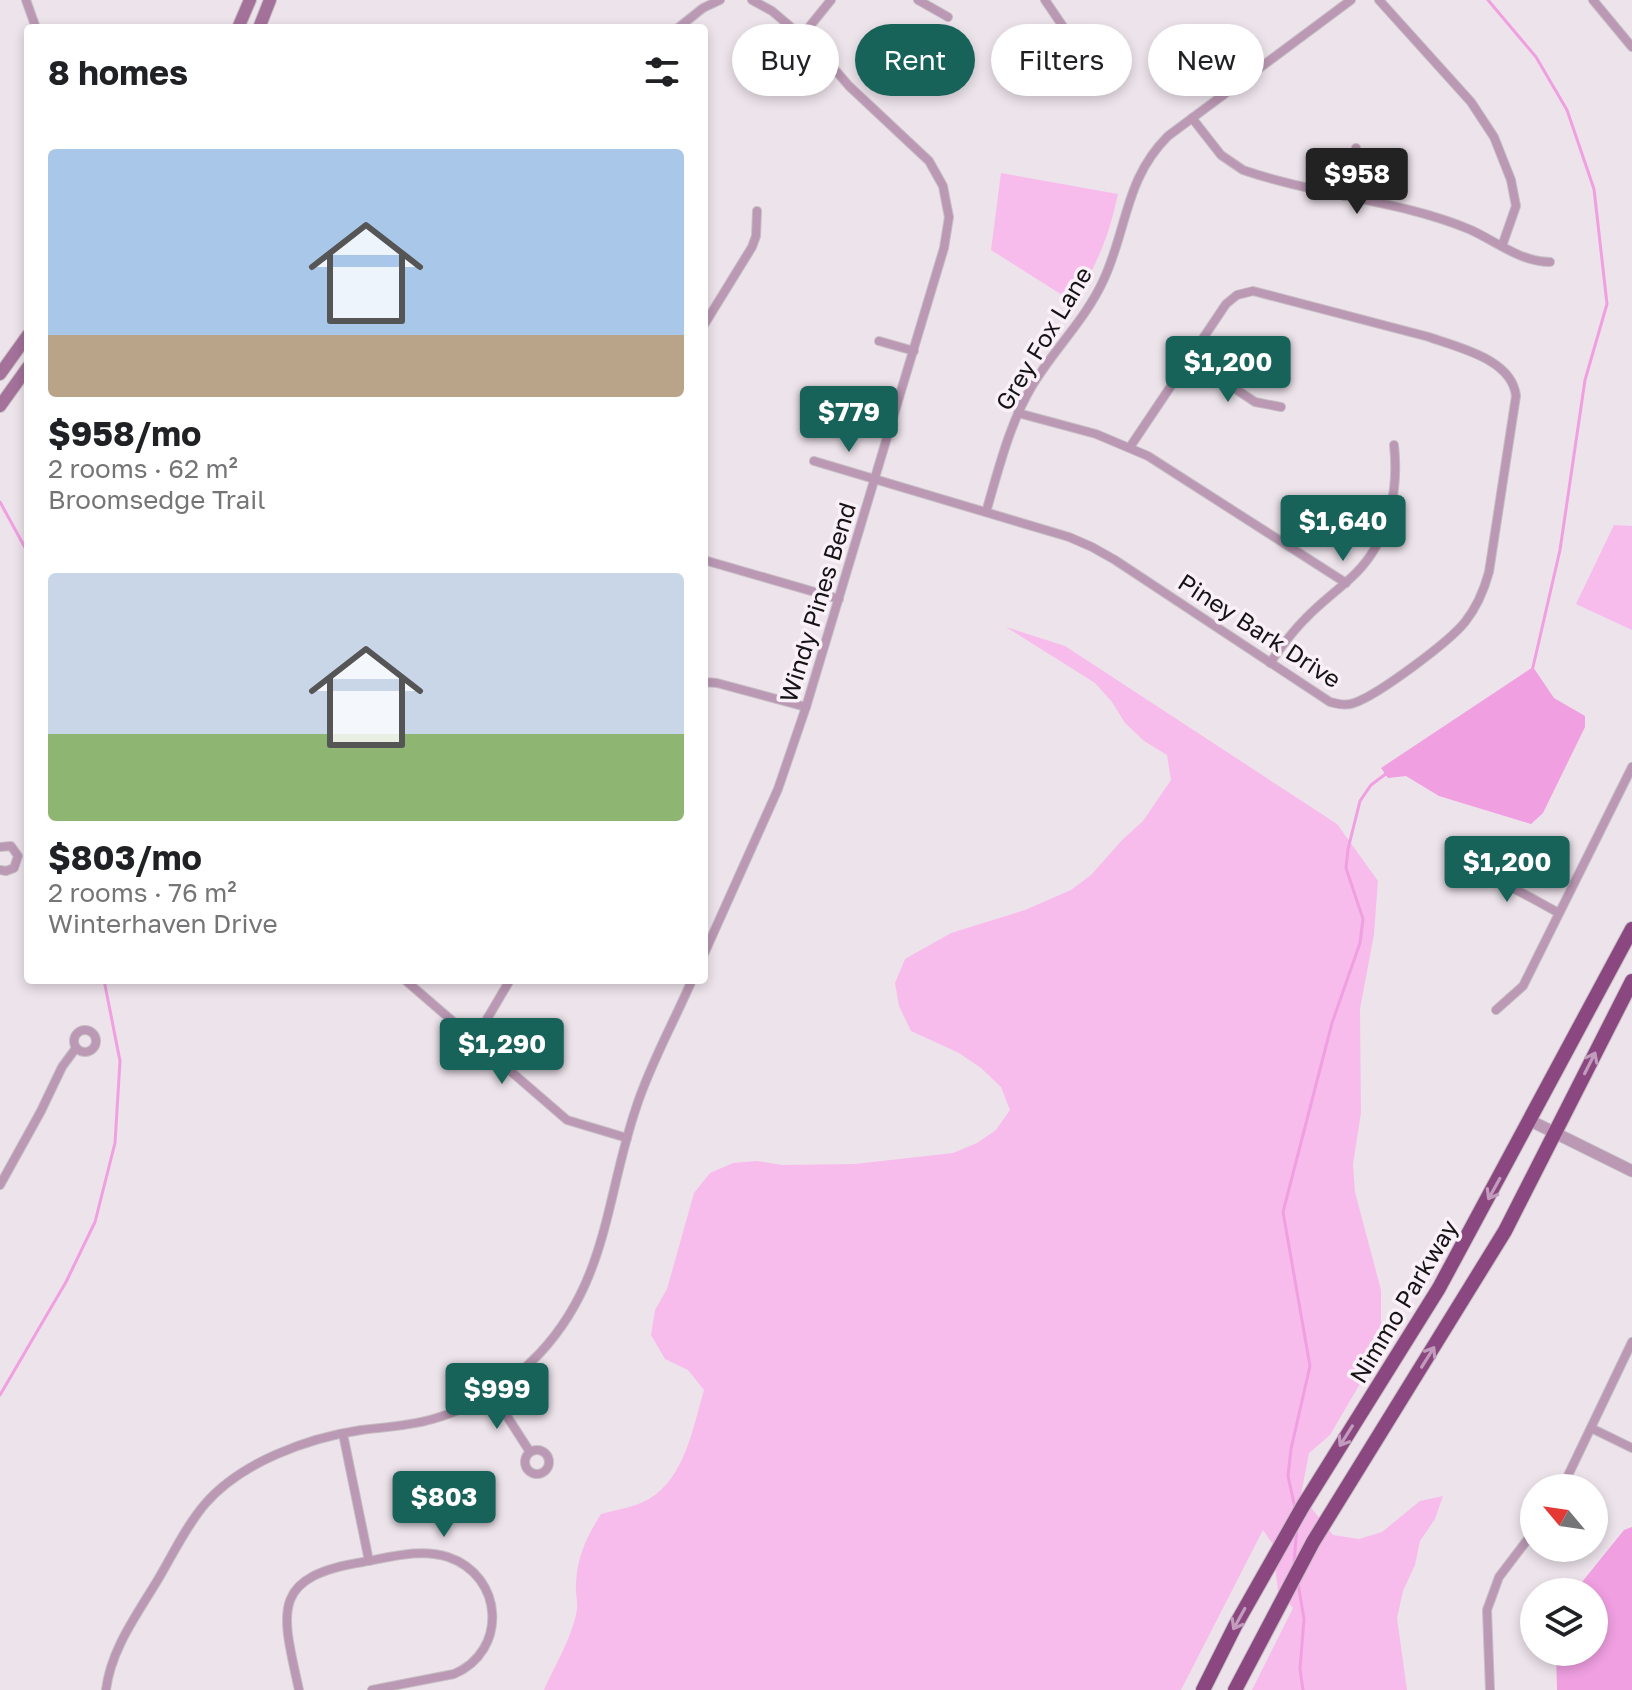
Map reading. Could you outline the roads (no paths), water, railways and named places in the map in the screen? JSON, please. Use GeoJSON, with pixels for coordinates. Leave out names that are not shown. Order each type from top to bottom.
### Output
{"type":"FeatureCollection","features":[{"type":"Feature","properties":{"kind":"highway","name":"Nimmo Parkway"},"geometry":{"type":"LineString","coordinates":[[1203,1690],[1235,1626],[1303,1506],[1439,1288],[1632,929]]}},
{"type":"Feature","properties":{"kind":"highway","name":"Nimmo Parkway"},"geometry":{"type":"LineString","coordinates":[[1235,1690],[1313,1542],[1505,1231],[1632,981]]}},
{"type":"Feature","properties":{"kind":"main road"},"geometry":{"type":"LineString","coordinates":[[240,24],[250,0]]}},
{"type":"Feature","properties":{"kind":"main road"},"geometry":{"type":"LineString","coordinates":[[261,24],[270,0]]}},
{"type":"Feature","properties":{"kind":"main road"},"geometry":{"type":"LineString","coordinates":[[0,374],[24,341]]}},
{"type":"Feature","properties":{"kind":"main road"},"geometry":{"type":"LineString","coordinates":[[0,406],[24,373]]}},
{"type":"Feature","properties":{"kind":"street"},"geometry":{"type":"LineString","coordinates":[[26,0],[35,24]]}},
{"type":"Feature","properties":{"kind":"street"},"geometry":{"type":"LineString","coordinates":[[683,24],[703,8],[720,0]]}},
{"type":"Feature","properties":{"kind":"street","name":"Windy Pines Bend"},"geometry":{"type":"LineString","coordinates":[[752,0],[786,24]]}},
{"type":"Feature","properties":{"kind":"street"},"geometry":{"type":"LineString","coordinates":[[812,24],[831,0]]}},
{"type":"Feature","properties":{"kind":"street"},"geometry":{"type":"LineString","coordinates":[[918,0],[948,17]]}},
{"type":"Feature","properties":{"kind":"street"},"geometry":{"type":"LineString","coordinates":[[1045,0],[1061,24]]}},
{"type":"Feature","properties":{"kind":"street","name":"Grey Fox Lane"},"geometry":{"type":"LineString","coordinates":[[986,512],[1018,413],[1048,362],[1099,289],[1122,233],[1134,184],[1146,161],[1168,136],[1351,0]]}},
{"type":"Feature","properties":{"kind":"street"},"geometry":{"type":"LineString","coordinates":[[1379,0],[1471,102],[1494,137],[1511,180],[1516,206],[1502,246]]}},
{"type":"Feature","properties":{"kind":"street"},"geometry":{"type":"LineString","coordinates":[[1593,0],[1632,47]]}},
{"type":"Feature","properties":{"kind":"street"},"geometry":{"type":"LineString","coordinates":[[1623,33],[1632,27]]}},
{"type":"Feature","properties":{"kind":"street","name":"Windy Pines Bend"},"geometry":{"type":"LineString","coordinates":[[708,945],[778,789],[806,707],[948,232],[949,217],[943,186],[929,161],[839,74]]}},
{"type":"Feature","properties":{"kind":"street"},"geometry":{"type":"LineString","coordinates":[[1192,118],[1221,155],[1243,170],[1447,221],[1525,258],[1550,262]]}},
{"type":"Feature","properties":{"kind":"street"},"geometry":{"type":"LineString","coordinates":[[1344,196],[1356,148]]}},
{"type":"Feature","properties":{"kind":"street"},"geometry":{"type":"LineString","coordinates":[[708,318],[752,247],[756,236],[757,211]]}},
{"type":"Feature","properties":{"kind":"street","name":"Piney Bark Drive"},"geometry":{"type":"LineString","coordinates":[[814,461],[1069,537],[1115,560],[1330,702],[1348,705],[1389,682],[1460,628],[1480,599],[1489,572],[1515,388],[1502,369],[1429,337],[1260,292],[1244,293],[1229,300],[1130,447]]}},
{"type":"Feature","properties":{"kind":"street"},"geometry":{"type":"LineString","coordinates":[[879,341],[914,351]]}},
{"type":"Feature","properties":{"kind":"street"},"geometry":{"type":"LineString","coordinates":[[1189,358],[1255,402],[1281,407]]}},
{"type":"Feature","properties":{"kind":"street"},"geometry":{"type":"LineString","coordinates":[[1018,413],[1066,425],[1148,456],[1346,583]]}},
{"type":"Feature","properties":{"kind":"street"},"geometry":{"type":"LineString","coordinates":[[1270,663],[1305,618],[1346,583],[1367,560],[1386,524],[1395,489],[1394,445]]}},
{"type":"Feature","properties":{"kind":"street"},"geometry":{"type":"LineString","coordinates":[[708,561],[839,599]]}},
{"type":"Feature","properties":{"kind":"street"},"geometry":{"type":"LineString","coordinates":[[708,682],[806,707]]}},
{"type":"Feature","properties":{"kind":"street"},"geometry":{"type":"LineString","coordinates":[[1496,1010],[1523,986],[1632,767]]}},
{"type":"Feature","properties":{"kind":"street"},"geometry":{"type":"LineString","coordinates":[[0,847],[11,846],[18,856],[14,868],[1,872]]}},
{"type":"Feature","properties":{"kind":"street"},"geometry":{"type":"LineString","coordinates":[[1459,875],[1473,874],[1492,879],[1559,913]]}},
{"type":"Feature","properties":{"kind":"street"},"geometry":{"type":"LineString","coordinates":[[410,984],[567,1120],[627,1138]]}},
{"type":"Feature","properties":{"kind":"street"},"geometry":{"type":"LineString","coordinates":[[474,1041],[508,984]]}},
{"type":"Feature","properties":{"kind":"street"},"geometry":{"type":"LineString","coordinates":[[106,1690],[117,1650],[206,1503],[230,1482],[284,1451],[343,1434],[432,1419],[492,1393],[537,1356],[569,1319],[581,1297],[601,1244],[640,1096],[690,984]]}},
{"type":"Feature","properties":{"kind":"street"},"geometry":{"type":"LineString","coordinates":[[0,1185],[62,1067],[76,1048]]}},
{"type":"Feature","properties":{"kind":"street"},"geometry":{"type":"LineString","coordinates":[[1531,1121],[1632,1171]]}},
{"type":"Feature","properties":{"kind":"street"},"geometry":{"type":"LineString","coordinates":[[1569,1474],[1632,1342]]}},
{"type":"Feature","properties":{"kind":"street"},"geometry":{"type":"LineString","coordinates":[[492,1393],[530,1452]]}},
{"type":"Feature","properties":{"kind":"street"},"geometry":{"type":"LineString","coordinates":[[1591,1428],[1632,1448]]}},
{"type":"Feature","properties":{"kind":"street"},"geometry":{"type":"LineString","coordinates":[[343,1434],[369,1561]]}},
{"type":"Feature","properties":{"kind":"street"},"geometry":{"type":"LineString","coordinates":[[1490,1690],[1487,1610],[1499,1577],[1520,1549]]}},
{"type":"Feature","properties":{"kind":"street"},"geometry":{"type":"LineString","coordinates":[[299,1690],[286,1622],[290,1600],[313,1574],[417,1553],[450,1557],[473,1570],[486,1587],[492,1616],[488,1639],[472,1664],[454,1674],[372,1690]]}},
{"type":"Feature","properties":{"kind":"street"},"geometry":{"type":"LineString","coordinates":[[490,1597],[501,1595]]}},
{"type":"Feature","properties":{"kind":"waterway"},"geometry":{"type":"LineString","coordinates":[[1488,0],[1536,57],[1567,110],[1594,189],[1607,304],[1585,380],[1560,550],[1533,667]]}},
{"type":"Feature","properties":{"kind":"waterway"},"geometry":{"type":"LineString","coordinates":[[0,502],[24,546]]}},
{"type":"Feature","properties":{"kind":"waterway"},"geometry":{"type":"LineString","coordinates":[[1295,1508],[1288,1476],[1310,1366],[1283,1212],[1332,1023],[1360,943],[1363,919],[1346,868],[1348,849],[1360,801],[1371,785],[1387,773]]}},
{"type":"Feature","properties":{"kind":"waterway"},"geometry":{"type":"LineString","coordinates":[[0,1395],[66,1282],[95,1222],[115,1143],[120,1061],[105,984]]}},
{"type":"Feature","properties":{"kind":"waterway"},"geometry":{"type":"LineString","coordinates":[[1294,1563],[1297,1527]]}},
{"type":"Feature","properties":{"kind":"waterway"},"geometry":{"type":"LineString","coordinates":[[1298,1583],[1304,1619],[1300,1669],[1303,1690]]}}]}
